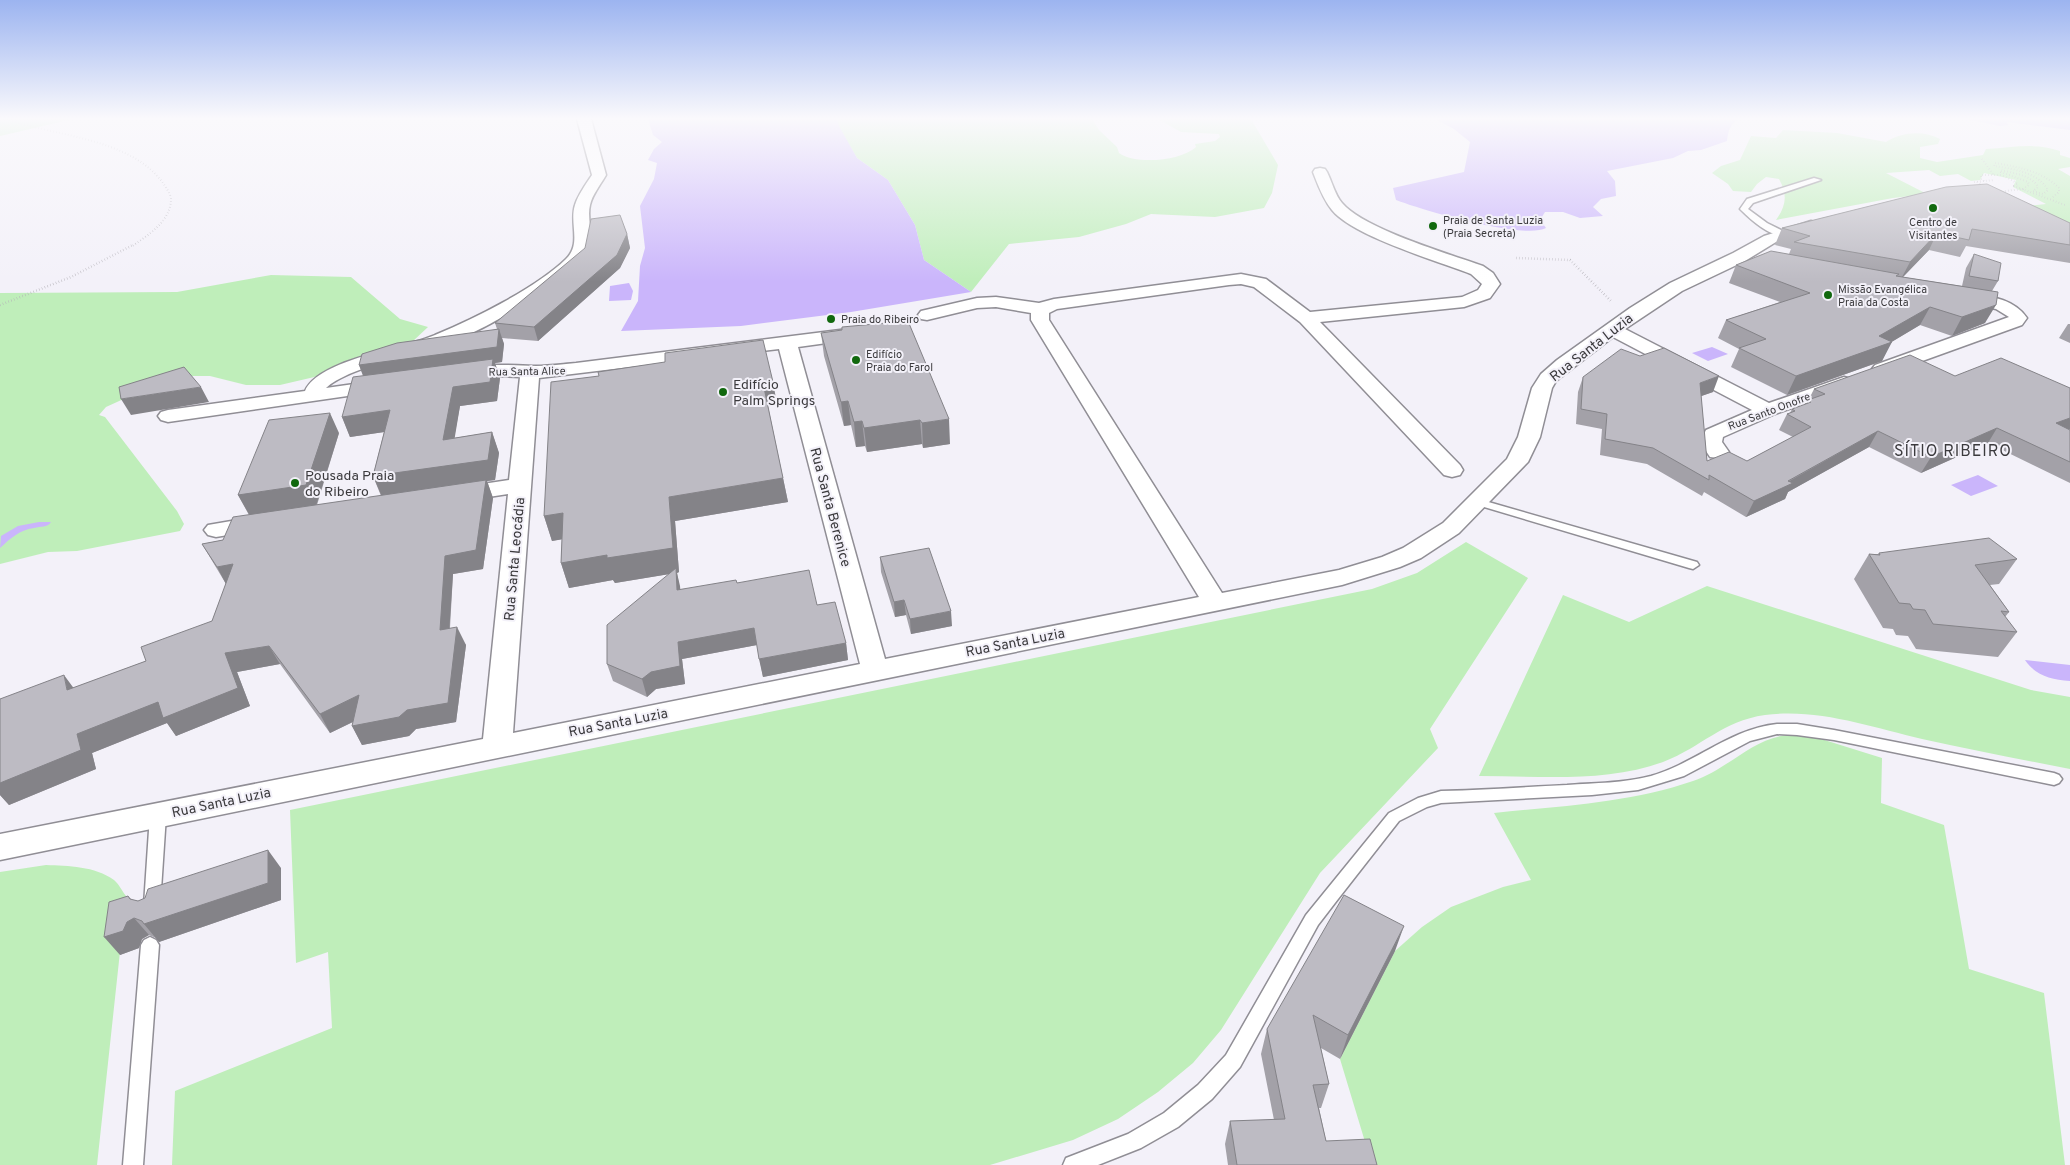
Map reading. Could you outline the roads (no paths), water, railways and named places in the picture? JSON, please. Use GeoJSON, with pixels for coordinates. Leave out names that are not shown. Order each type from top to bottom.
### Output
{"type":"FeatureCollection","features":[{"type":"Feature","properties":{"kind":"street"},"geometry":{"type":"LineString","coordinates":[[313,396],[318,384],[329,376],[465,329],[517,301],[572,264],[581,252],[582,205],[599,173]]}},
{"type":"Feature","properties":{"kind":"street"},"geometry":{"type":"LineString","coordinates":[[1306,318],[1464,302],[1489,291],[1491,284],[1487,277],[1477,270],[1385,236],[1350,217],[1338,208],[1333,201],[1321,173]]}},
{"type":"Feature","properties":{"kind":"street","name":"Rua Santa Luzia"},"geometry":{"type":"LineString","coordinates":[[0,848],[1342,577],[1391,562],[1433,541],[1451,528],[1510,471],[1524,450],[1542,388],[1548,378],[1564,364],[1636,312],[1676,288],[1770,239],[1825,222]]}},
{"type":"Feature","properties":{"kind":"street"},"geometry":{"type":"LineString","coordinates":[[1738,257],[1768,262]]}},
{"type":"Feature","properties":{"kind":"street"},"geometry":{"type":"LineString","coordinates":[[927,315],[986,302],[1010,303],[1042,309],[1054,304],[1242,279],[1260,283],[1306,318],[1452,470]]}},
{"type":"Feature","properties":{"kind":"street","name":"Rua Santo Onofre"},"geometry":{"type":"LineString","coordinates":[[1718,452],[1711,442],[1712,434],[1768,410],[2016,321],[2018,318],[2018,315],[2007,308],[1951,295]]}},
{"type":"Feature","properties":{"kind":"street"},"geometry":{"type":"LineString","coordinates":[[1042,309],[1039,315],[1040,320],[1215,602]]}},
{"type":"Feature","properties":{"kind":"street"},"geometry":{"type":"LineString","coordinates":[[1613,330],[1768,410]]}},
{"type":"Feature","properties":{"kind":"street","name":"Rua Santa Alice"},"geometry":{"type":"LineString","coordinates":[[446,377],[494,370],[554,371],[605,366],[876,332]]}},
{"type":"Feature","properties":{"kind":"street","name":"Rua Santa Berenice"},"geometry":{"type":"LineString","coordinates":[[787,343],[875,671]]}},
{"type":"Feature","properties":{"kind":"street","name":"Rua Santa Leocádia"},"geometry":{"type":"LineString","coordinates":[[497,747],[530,371]]}},
{"type":"Feature","properties":{"kind":"street"},"geometry":{"type":"LineString","coordinates":[[168,416],[399,384]]}},
{"type":"Feature","properties":{"kind":"street"},"geometry":{"type":"LineString","coordinates":[[432,498],[520,486]]}},
{"type":"Feature","properties":{"kind":"street"},"geometry":{"type":"LineString","coordinates":[[216,530],[285,520]]}},
{"type":"Feature","properties":{"kind":"lane"},"geometry":{"type":"LineString","coordinates":[[1782,234],[1764,225],[1744,209],[1750,201],[1817,180]]}},
{"type":"Feature","properties":{"kind":"lane"},"geometry":{"type":"LineString","coordinates":[[1478,502],[1693,564]]}},
{"type":"Feature","properties":{"kind":"lane"},"geometry":{"type":"LineString","coordinates":[[1073,1165],[1134,1141],[1171,1120],[1205,1092],[1233,1061],[1312,920],[1394,817],[1422,802],[1441,797],[1606,788],[1649,782],[1683,771],[1745,737],[1780,729],[1806,730],[1834,735],[2054,779]]}},
{"type":"Feature","properties":{"kind":"lane"},"geometry":{"type":"LineString","coordinates":[[152,910],[158,815]]}},
{"type":"Feature","properties":{"kind":"lane"},"geometry":{"type":"LineString","coordinates":[[133,1165],[150,945]]}},
{"type":"Feature","properties":{"kind":"place","name":"Centro de Visitantes"},"geometry":{"type":"Point","coordinates":[1933,208]}},
{"type":"Feature","properties":{"kind":"place","name":"Praia de Santa Luzia (Praia Secreta)"},"geometry":{"type":"Point","coordinates":[1433,226]}},
{"type":"Feature","properties":{"kind":"place","name":"Missão Evangélica Praia da Costa"},"geometry":{"type":"Point","coordinates":[1828,295]}},
{"type":"Feature","properties":{"kind":"place","name":"Praia do Ribeiro"},"geometry":{"type":"Point","coordinates":[831,319]}},
{"type":"Feature","properties":{"kind":"place","name":"Edifício Praia do Farol"},"geometry":{"type":"Point","coordinates":[856,360]}},
{"type":"Feature","properties":{"kind":"place","name":"Edifício Palm Springs"},"geometry":{"type":"Point","coordinates":[723,392]}},
{"type":"Feature","properties":{"kind":"place","name":"Pousada Praia do Ribeiro"},"geometry":{"type":"Point","coordinates":[295,483]}},
{"type":"Feature","properties":{"kind":"district","name":"SÍTIO RIBEIRO"},"geometry":{"type":"Point","coordinates":[1953,450]}}]}
